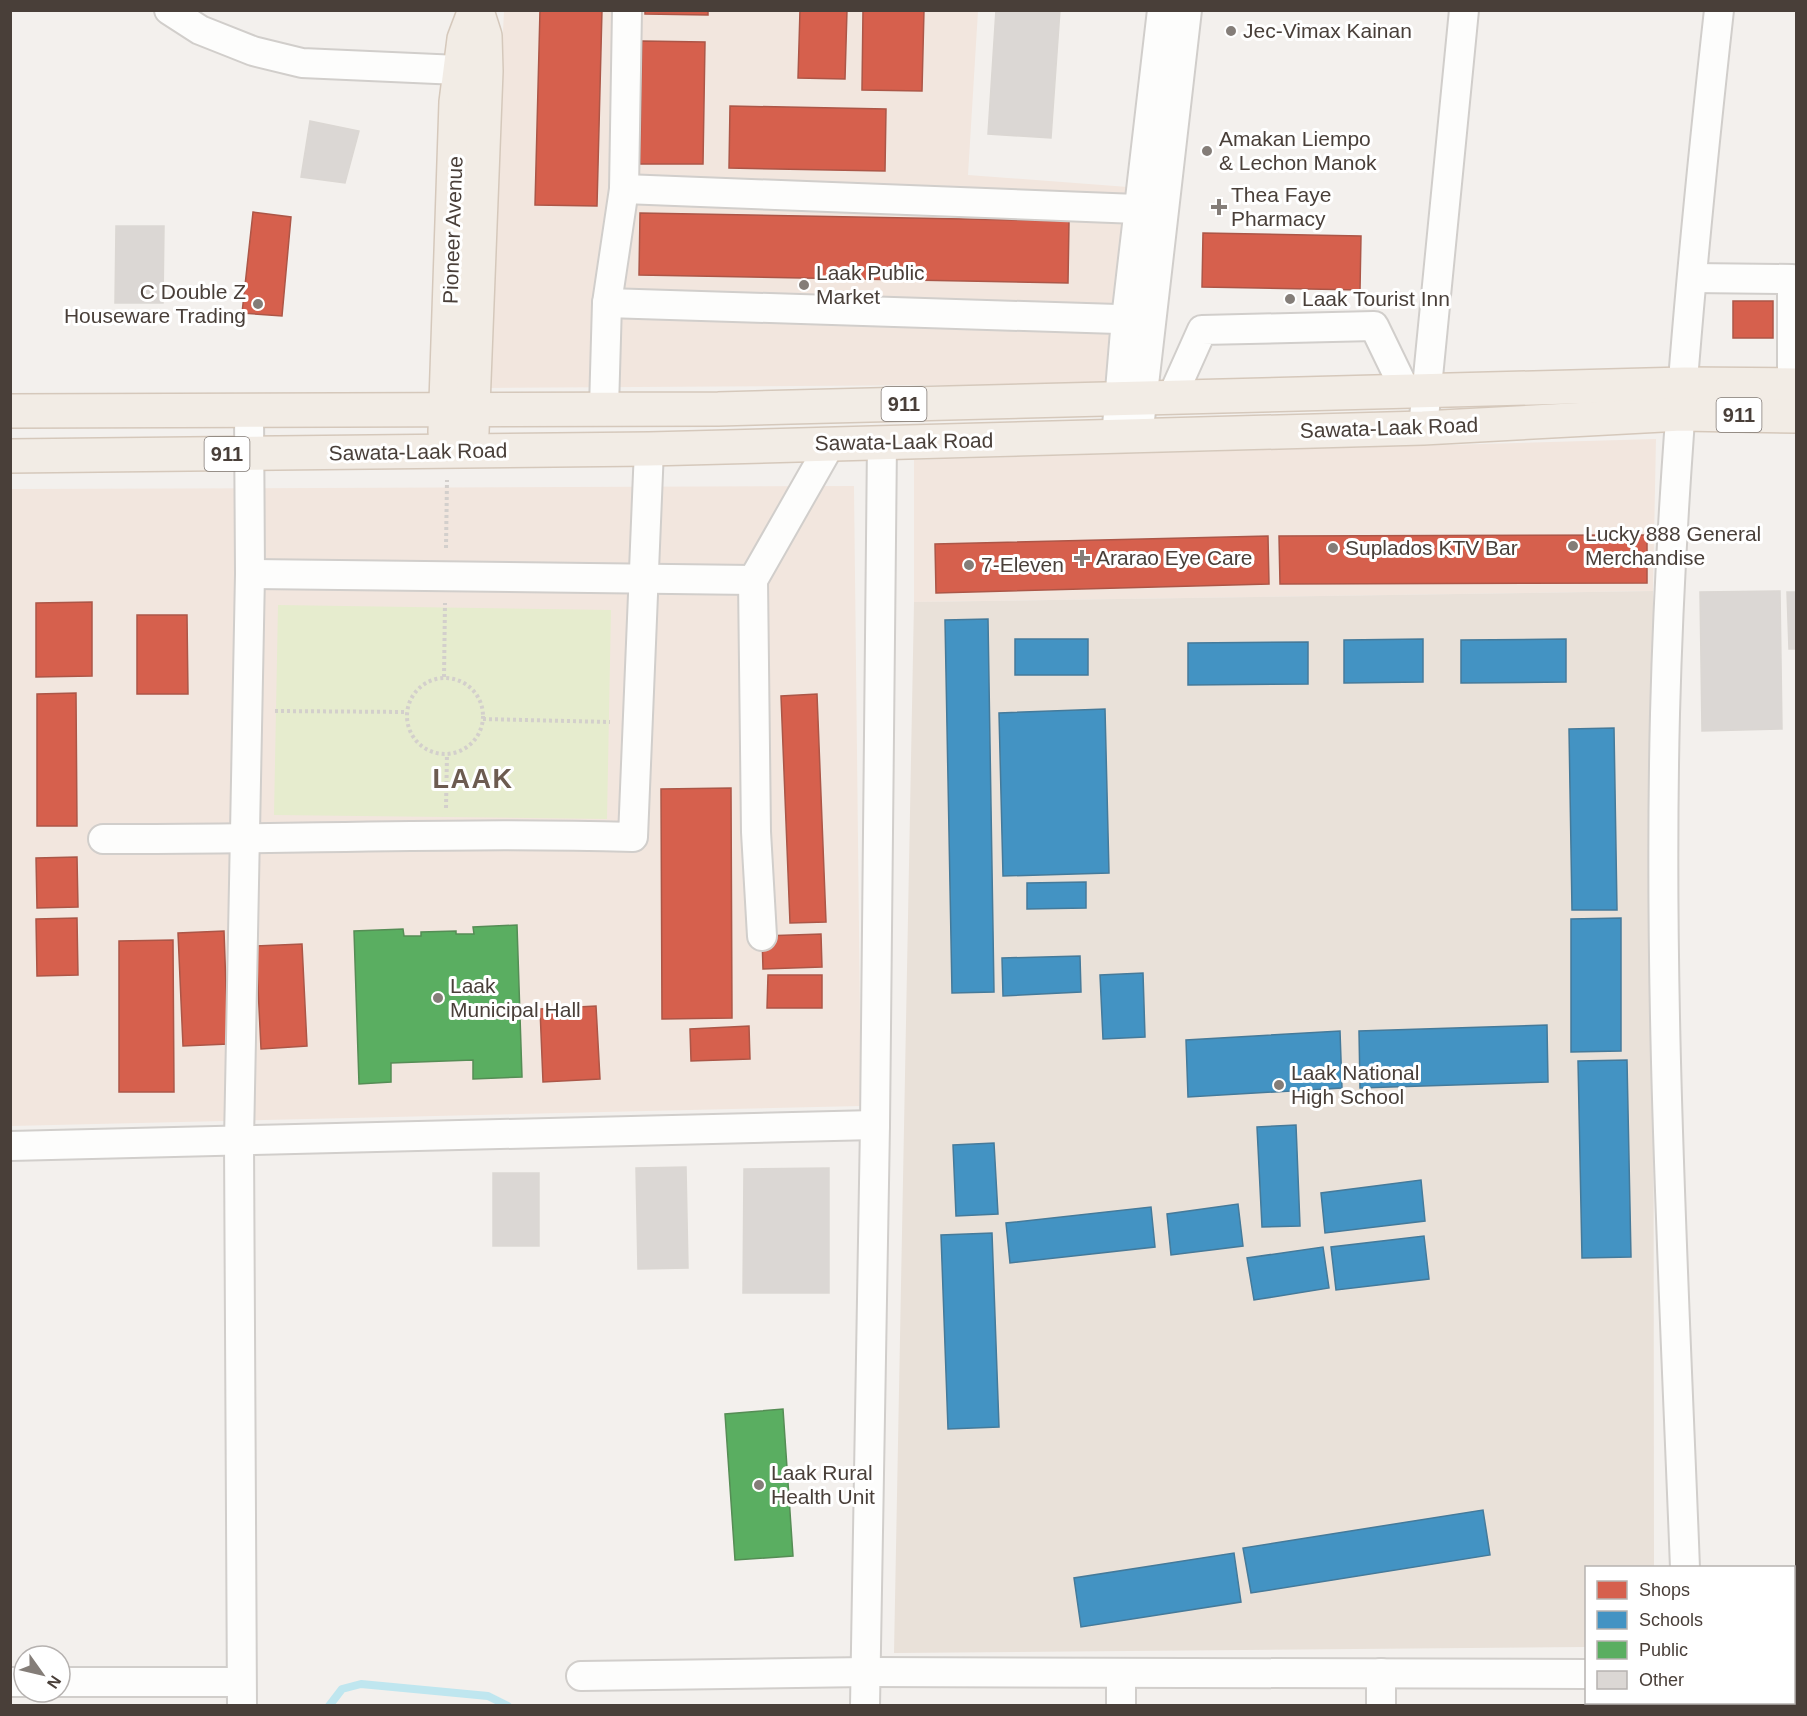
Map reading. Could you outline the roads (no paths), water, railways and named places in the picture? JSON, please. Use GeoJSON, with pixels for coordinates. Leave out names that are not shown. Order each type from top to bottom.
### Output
{"type":"FeatureCollection","features":[{"type":"Feature","properties":{"kind":"main road","name":"Pioneer Avenue"},"geometry":{"type":"LineString","coordinates":[[457,452],[473,70],[464,39],[476,10]]}},
{"type":"Feature","properties":{"kind":"main road","name":"Sawata-Laak Road"},"geometry":{"type":"LineString","coordinates":[[10,411],[718,409],[1416,392],[1682,399],[1795,395]]}},
{"type":"Feature","properties":{"kind":"main road","name":"Sawata-Laak Road"},"geometry":{"type":"LineString","coordinates":[[10,456],[649,449],[1423,428],[1682,399]]}},
{"type":"Feature","properties":{"kind":"street"},"geometry":{"type":"LineString","coordinates":[[169,10],[200,30],[253,51],[302,63],[473,70]]}},
{"type":"Feature","properties":{"kind":"street"},"geometry":{"type":"LineString","coordinates":[[604,408],[608,303],[624,189],[627,10]]}},
{"type":"Feature","properties":{"kind":"street"},"geometry":{"type":"LineString","coordinates":[[1151,210],[1162,10]]}},
{"type":"Feature","properties":{"kind":"street"},"geometry":{"type":"LineString","coordinates":[[1144,398],[1138,319],[1151,210],[1187,10]]}},
{"type":"Feature","properties":{"kind":"street"},"geometry":{"type":"LineString","coordinates":[[1423,428],[1416,392],[1464,10]]}},
{"type":"Feature","properties":{"kind":"street"},"geometry":{"type":"LineString","coordinates":[[1685,1566],[1671,1289],[1665,1070],[1665,712],[1682,399],[1719,10]]}},
{"type":"Feature","properties":{"kind":"street"},"geometry":{"type":"LineString","coordinates":[[624,189],[1151,210]]}},
{"type":"Feature","properties":{"kind":"street"},"geometry":{"type":"LineString","coordinates":[[1693,278],[1792,279],[1795,395]]}},
{"type":"Feature","properties":{"kind":"street"},"geometry":{"type":"LineString","coordinates":[[608,303],[1138,319]]}},
{"type":"Feature","properties":{"kind":"street"},"geometry":{"type":"LineString","coordinates":[[1127,437],[1144,398],[1202,330],[1374,326],[1416,392]]}},
{"type":"Feature","properties":{"kind":"street"},"geometry":{"type":"LineString","coordinates":[[72,1683],[242,1694],[239,1141],[243,840],[250,574],[249,411]]}},
{"type":"Feature","properties":{"kind":"street"},"geometry":{"type":"LineString","coordinates":[[865,1706],[875,1125],[882,442]]}},
{"type":"Feature","properties":{"kind":"street"},"geometry":{"type":"LineString","coordinates":[[762,936],[756,832],[753,580],[831,443]]}},
{"type":"Feature","properties":{"kind":"street"},"geometry":{"type":"LineString","coordinates":[[103,839],[243,840],[446,834],[633,837],[649,449]]}},
{"type":"Feature","properties":{"kind":"street"},"geometry":{"type":"LineString","coordinates":[[250,574],[753,580]]}},
{"type":"Feature","properties":{"kind":"street"},"geometry":{"type":"LineString","coordinates":[[10,1146],[875,1125]]}},
{"type":"Feature","properties":{"kind":"street"},"geometry":{"type":"LineString","coordinates":[[581,1676],[866,1672],[1585,1674]]}},
{"type":"Feature","properties":{"kind":"street"},"geometry":{"type":"LineString","coordinates":[[1121,1673],[1121,1706]]}},
{"type":"Feature","properties":{"kind":"street"},"geometry":{"type":"LineString","coordinates":[[1381,1673],[1381,1706]]}},
{"type":"Feature","properties":{"kind":"waterway"},"geometry":{"type":"LineString","coordinates":[[329,1706],[342,1689],[361,1684],[488,1696],[508,1706]]}},
{"type":"Feature","properties":{"kind":"place","name":"Jec-Vimax Kainan"},"geometry":{"type":"Point","coordinates":[1231,31]}},
{"type":"Feature","properties":{"kind":"place","name":"Amakan Liempo & Lechon Manok"},"geometry":{"type":"Point","coordinates":[1207,151]}},
{"type":"Feature","properties":{"kind":"place","name":"Thea Faye Pharmacy"},"geometry":{"type":"Point","coordinates":[1219,207]}},
{"type":"Feature","properties":{"kind":"place","name":"Laak Public Market"},"geometry":{"type":"Point","coordinates":[804,285]}},
{"type":"Feature","properties":{"kind":"place","name":"Laak Tourist Inn"},"geometry":{"type":"Point","coordinates":[1290,299]}},
{"type":"Feature","properties":{"kind":"place","name":"C Double Z Houseware Trading"},"geometry":{"type":"Point","coordinates":[258,304]}},
{"type":"Feature","properties":{"kind":"place","name":"Lucky 888 General Merchandise"},"geometry":{"type":"Point","coordinates":[1573,546]}},
{"type":"Feature","properties":{"kind":"place","name":"Suplados KTV Bar"},"geometry":{"type":"Point","coordinates":[1333,548]}},
{"type":"Feature","properties":{"kind":"place","name":"Ararao Eye Care"},"geometry":{"type":"Point","coordinates":[1082,558]}},
{"type":"Feature","properties":{"kind":"place","name":"7-Eleven"},"geometry":{"type":"Point","coordinates":[969,565]}},
{"type":"Feature","properties":{"kind":"place","name":"Laak Municipal Hall"},"geometry":{"type":"Point","coordinates":[438,998]}},
{"type":"Feature","properties":{"kind":"place","name":"Laak National High School"},"geometry":{"type":"Point","coordinates":[1279,1085]}},
{"type":"Feature","properties":{"kind":"place","name":"Laak Rural Health Unit"},"geometry":{"type":"Point","coordinates":[759,1485]}},
{"type":"Feature","properties":{"kind":"district","name":"LAAK"},"geometry":{"type":"Point","coordinates":[473,779]}}]}
